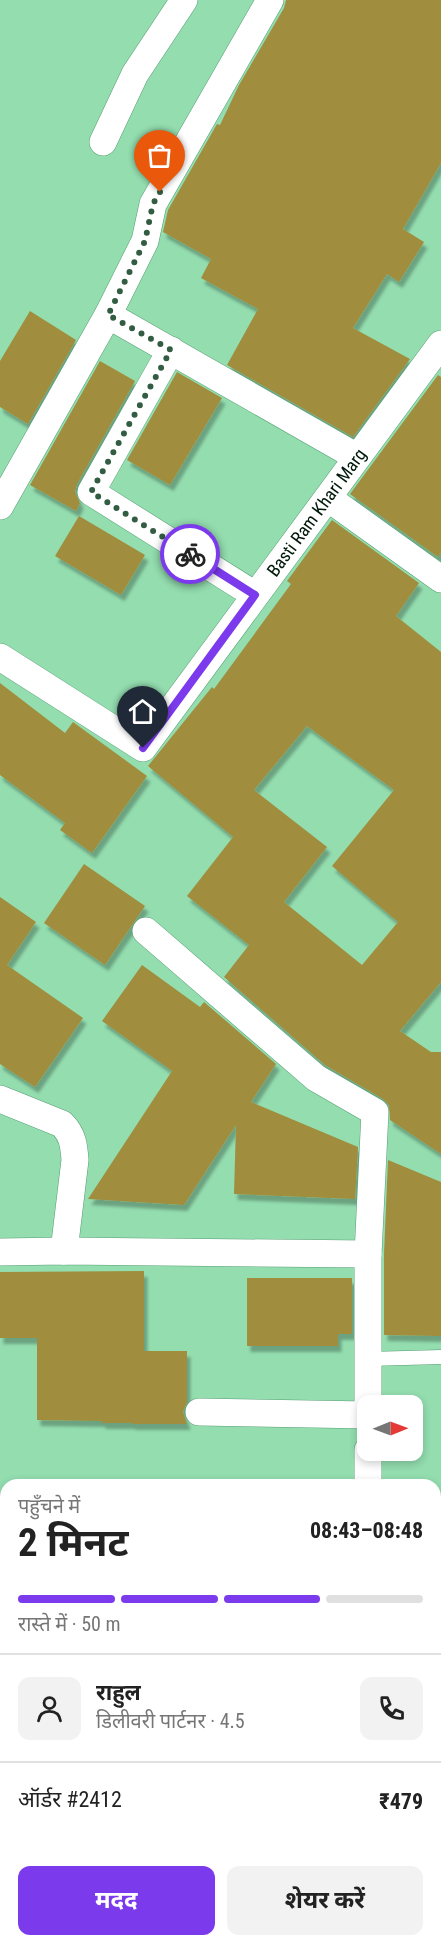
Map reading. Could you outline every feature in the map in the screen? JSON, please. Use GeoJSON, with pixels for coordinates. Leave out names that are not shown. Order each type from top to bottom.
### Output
{"type":"FeatureCollection","features":[{"type":"Feature","properties":{"kind":"street"},"geometry":{"type":"LineString","coordinates":[[103,141],[135,74],[184,0]]}},
{"type":"Feature","properties":{"kind":"street"},"geometry":{"type":"LineString","coordinates":[[0,506],[108,315],[145,241],[153,204],[270,0]]}},
{"type":"Feature","properties":{"kind":"street"},"geometry":{"type":"LineString","coordinates":[[108,315],[357,457]]}},
{"type":"Feature","properties":{"kind":"street","name":"Basti Ram Khari Marg"},"geometry":{"type":"LineString","coordinates":[[0,657],[143,748],[441,344]]}},
{"type":"Feature","properties":{"kind":"street"},"geometry":{"type":"LineString","coordinates":[[171,350],[91,492],[255,595]]}},
{"type":"Feature","properties":{"kind":"street"},"geometry":{"type":"LineString","coordinates":[[328,498],[441,579]]}},
{"type":"Feature","properties":{"kind":"street"},"geometry":{"type":"LineString","coordinates":[[146,931],[316,1078],[375,1112],[368,1254],[368,1395]]}},
{"type":"Feature","properties":{"kind":"street"},"geometry":{"type":"LineString","coordinates":[[0,1099],[62,1124],[69,1132],[75,1160],[64,1251]]}},
{"type":"Feature","properties":{"kind":"street"},"geometry":{"type":"LineString","coordinates":[[0,1252],[368,1254]]}},
{"type":"Feature","properties":{"kind":"street"},"geometry":{"type":"LineString","coordinates":[[199,1412],[357,1415]]}},
{"type":"Feature","properties":{"kind":"street"},"geometry":{"type":"LineString","coordinates":[[368,1461],[368,1479]]}},
{"type":"Feature","properties":{"kind":"lane"},"geometry":{"type":"LineString","coordinates":[[368,1359],[441,1357]]}},
{"type":"Feature","properties":{"kind":"building"},"geometry":{"type":"Polygon","coordinates":[[[286,0],[441,0],[441,163],[403,229],[424,242],[399,282],[387,274],[353,328],[410,359],[353,437],[227,365],[258,309],[201,278],[211,259],[163,232],[168,210],[217,124],[220,125],[239,85],[284,8],[286,0]]]}},
{"type":"Feature","properties":{"kind":"building"},"geometry":{"type":"Polygon","coordinates":[[[30,311],[76,340],[28,424],[0,407],[0,361],[30,311]]]}},
{"type":"Feature","properties":{"kind":"building"},"geometry":{"type":"Polygon","coordinates":[[[100,361],[135,381],[77,484],[75,492],[80,503],[76,511],[30,485],[100,361]]]}},
{"type":"Feature","properties":{"kind":"building"},"geometry":{"type":"Polygon","coordinates":[[[177,372],[222,398],[170,485],[127,460],[177,372]]]}},
{"type":"Feature","properties":{"kind":"building"},"geometry":{"type":"Polygon","coordinates":[[[438,375],[441,377],[441,553],[438,557],[350,494],[438,375]]]}},
{"type":"Feature","properties":{"kind":"building"},"geometry":{"type":"Polygon","coordinates":[[[79,516],[145,555],[121,595],[55,556],[79,516]]]}},
{"type":"Feature","properties":{"kind":"building"},"geometry":{"type":"Polygon","coordinates":[[[332,520],[419,583],[396,616],[441,652],[441,982],[400,1031],[431,1052],[441,1052],[441,1154],[390,1120],[389,1105],[383,1099],[325,1065],[224,977],[249,945],[187,896],[233,837],[148,766],[212,687],[214,689],[291,584],[287,581],[332,520]],[[307,726],[254,790],[327,847],[284,902],[362,965],[398,922],[332,866],[394,790],[307,726]]]}},
{"type":"Feature","properties":{"kind":"building"},"geometry":{"type":"Polygon","coordinates":[[[0,683],[65,733],[73,722],[147,776],[92,853],[60,830],[65,823],[0,775],[0,683]]]}},
{"type":"Feature","properties":{"kind":"building"},"geometry":{"type":"Polygon","coordinates":[[[84,864],[145,906],[105,965],[44,923],[84,864]]]}},
{"type":"Feature","properties":{"kind":"building"},"geometry":{"type":"Polygon","coordinates":[[[0,897],[36,922],[7,965],[83,1018],[35,1087],[0,1064],[0,897]]]}},
{"type":"Feature","properties":{"kind":"building"},"geometry":{"type":"Polygon","coordinates":[[[142,965],[200,1007],[204,1002],[276,1064],[251,1102],[358,1147],[355,1199],[234,1194],[236,1125],[184,1205],[88,1199],[172,1071],[102,1021],[142,965]]]}},
{"type":"Feature","properties":{"kind":"building"},"geometry":{"type":"Polygon","coordinates":[[[388,1160],[441,1182],[441,1336],[384,1335],[384,1254],[388,1160]]]}},
{"type":"Feature","properties":{"kind":"building"},"geometry":{"type":"Polygon","coordinates":[[[144,1271],[144,1351],[187,1351],[187,1402],[183,1412],[187,1424],[37,1420],[37,1338],[0,1338],[0,1272],[144,1271]]]}},
{"type":"Feature","properties":{"kind":"building"},"geometry":{"type":"Polygon","coordinates":[[[247,1278],[352,1278],[352,1334],[338,1334],[338,1346],[247,1346],[247,1278]]]}},
{"type":"Feature","properties":{"kind":"way so far"},"geometry":{"type":"LineString","coordinates":[[160,192],[153,204],[145,241],[108,315],[171,350],[91,492],[190,554]]}},
{"type":"Feature","properties":{"kind":"route"},"geometry":{"type":"LineString","coordinates":[[143,748],[255,595],[190,554]]}}]}
